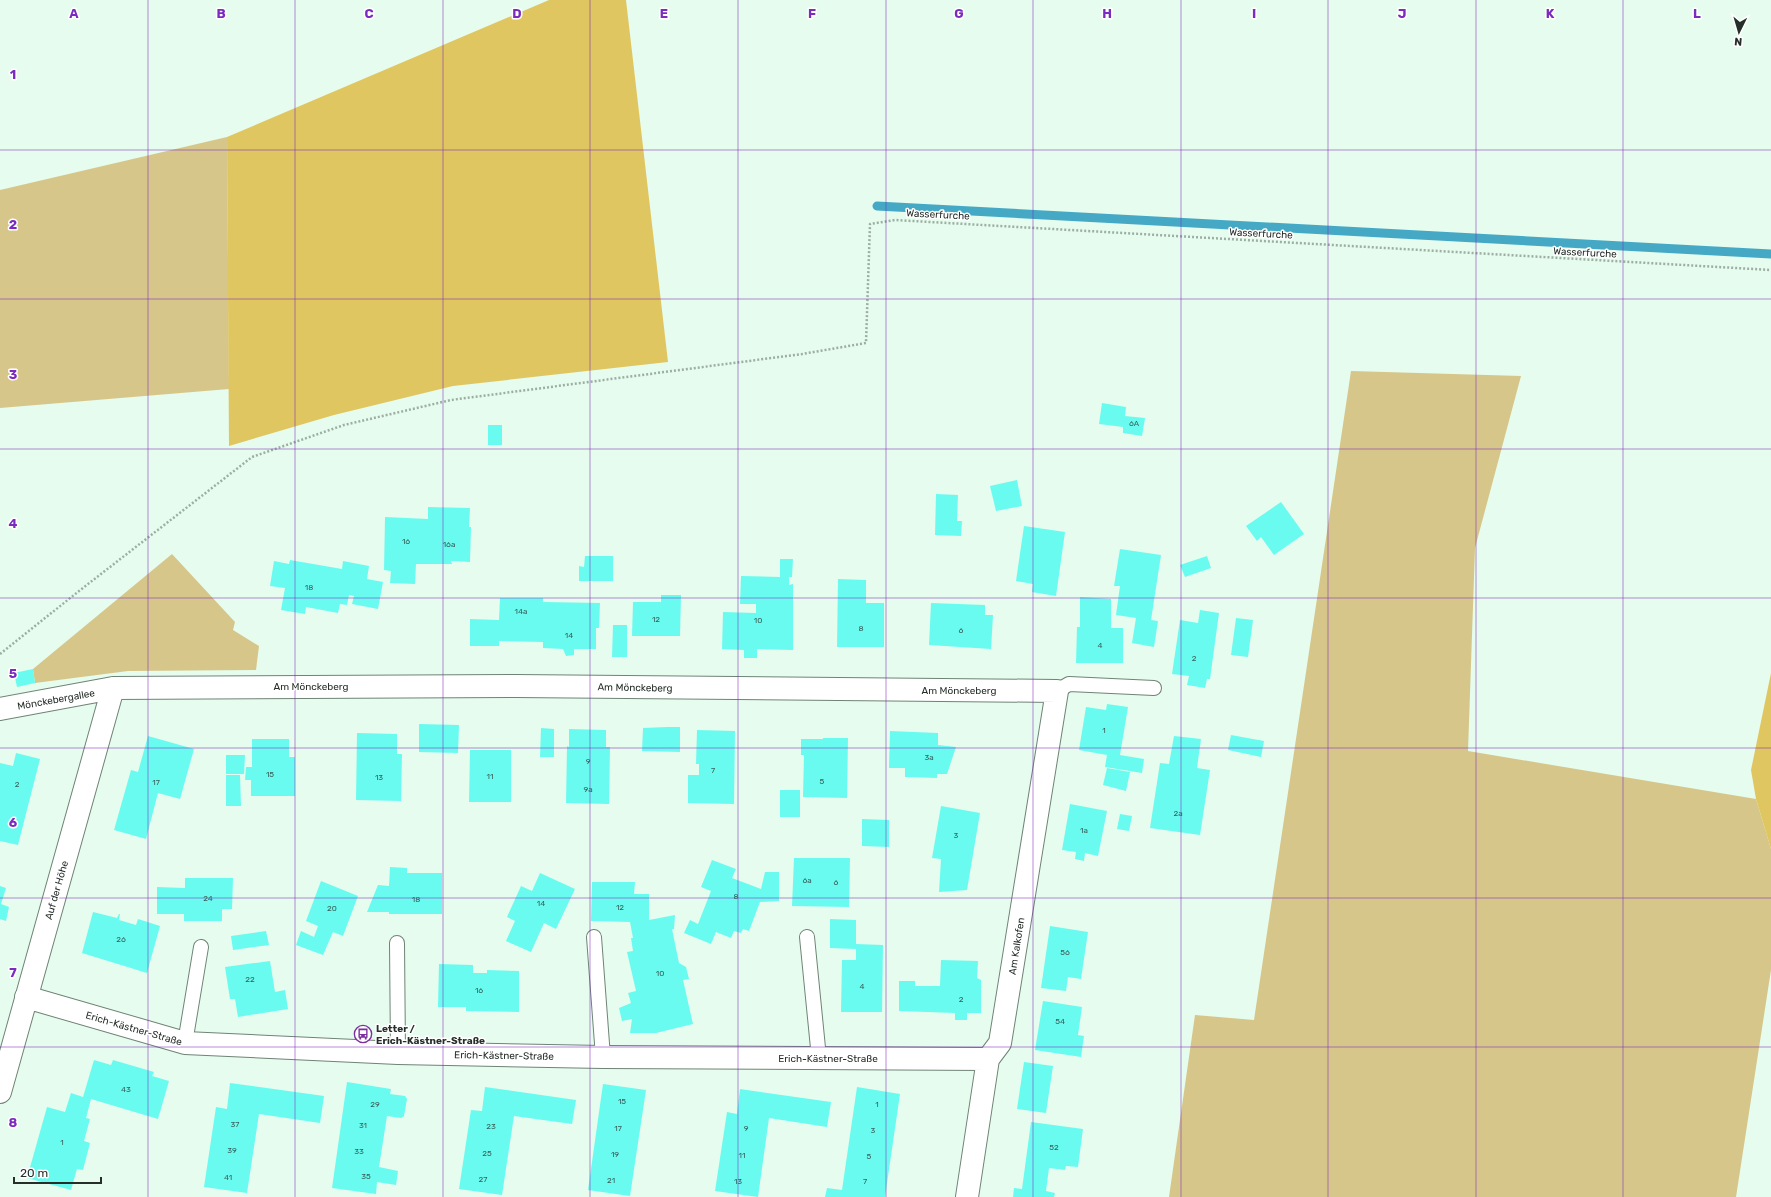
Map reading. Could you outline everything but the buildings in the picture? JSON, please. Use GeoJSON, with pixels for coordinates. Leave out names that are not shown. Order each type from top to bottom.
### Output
{"type":"FeatureCollection","features":[{"type":"Feature","properties":{"kind":"street","name":"Am Mönckeberg"},"geometry":{"type":"LineString","coordinates":[[113,688],[515,686],[1057,691]]}},
{"type":"Feature","properties":{"kind":"street","name":"Mönckebergallee"},"geometry":{"type":"LineString","coordinates":[[0,709],[113,688]]}},
{"type":"Feature","properties":{"kind":"street","name":"Auf der Höhe"},"geometry":{"type":"LineString","coordinates":[[0,1092],[113,688]]}},
{"type":"Feature","properties":{"kind":"street","name":"Am Kalkofen"},"geometry":{"type":"LineString","coordinates":[[967,1197],[988,1059],[1000,1043],[1057,691]]}},
{"type":"Feature","properties":{"kind":"street","name":"Erich-Kästner-Straße"},"geometry":{"type":"LineString","coordinates":[[26,997],[185,1043],[398,1053],[603,1057],[988,1059]]}},
{"type":"Feature","properties":{"kind":"lane","name":"Am Mönckeberg"},"geometry":{"type":"LineString","coordinates":[[1057,691],[1069,684],[1154,688]]}},
{"type":"Feature","properties":{"kind":"lane"},"geometry":{"type":"LineString","coordinates":[[594,937],[603,1057]]}},
{"type":"Feature","properties":{"kind":"lane"},"geometry":{"type":"LineString","coordinates":[[807,937],[819,1058]]}},
{"type":"Feature","properties":{"kind":"lane"},"geometry":{"type":"LineString","coordinates":[[397,944],[398,1053]]}},
{"type":"Feature","properties":{"kind":"lane"},"geometry":{"type":"LineString","coordinates":[[185,1043],[201,947]]}},
{"type":"Feature","properties":{"kind":"path","name":"Wasserfurche"},"geometry":{"type":"LineString","coordinates":[[0,654],[85,586],[252,457],[344,425],[451,400],[802,354],[866,343],[870,224],[895,220],[1771,270]]}},
{"type":"Feature","properties":{"kind":"shaded area"},"geometry":{"type":"Polygon","coordinates":[[[549,0],[626,0],[668,362],[453,386],[334,415],[229,446],[227,137],[549,0]]]}},
{"type":"Feature","properties":{"kind":"shaded area"},"geometry":{"type":"Polygon","coordinates":[[[227,137],[229,389],[0,408],[0,190],[227,137]]]}},
{"type":"Feature","properties":{"kind":"shaded area"},"geometry":{"type":"Polygon","coordinates":[[[1351,371],[1521,376],[1475,548],[1468,751],[1756,799],[1771,849],[1771,970],[1736,1197],[1169,1197],[1195,1015],[1254,1020],[1351,371]]]}},
{"type":"Feature","properties":{"kind":"shaded area"},"geometry":{"type":"Polygon","coordinates":[[[172,554],[235,622],[233,630],[259,646],[256,670],[128,671],[35,683],[33,669],[172,554]]]}},
{"type":"Feature","properties":{"kind":"shaded area"},"geometry":{"type":"Polygon","coordinates":[[[1771,673],[1771,849],[1756,799],[1751,770],[1771,673]]]}},
{"type":"Feature","properties":{"kind":"waterway"},"geometry":{"type":"LineString","coordinates":[[877,206],[1771,254]]}},
{"type":"Feature","properties":{"kind":"place","name":"Letter / Erich-Kästner-Straße"},"geometry":{"type":"Point","coordinates":[363,1034]}}]}
